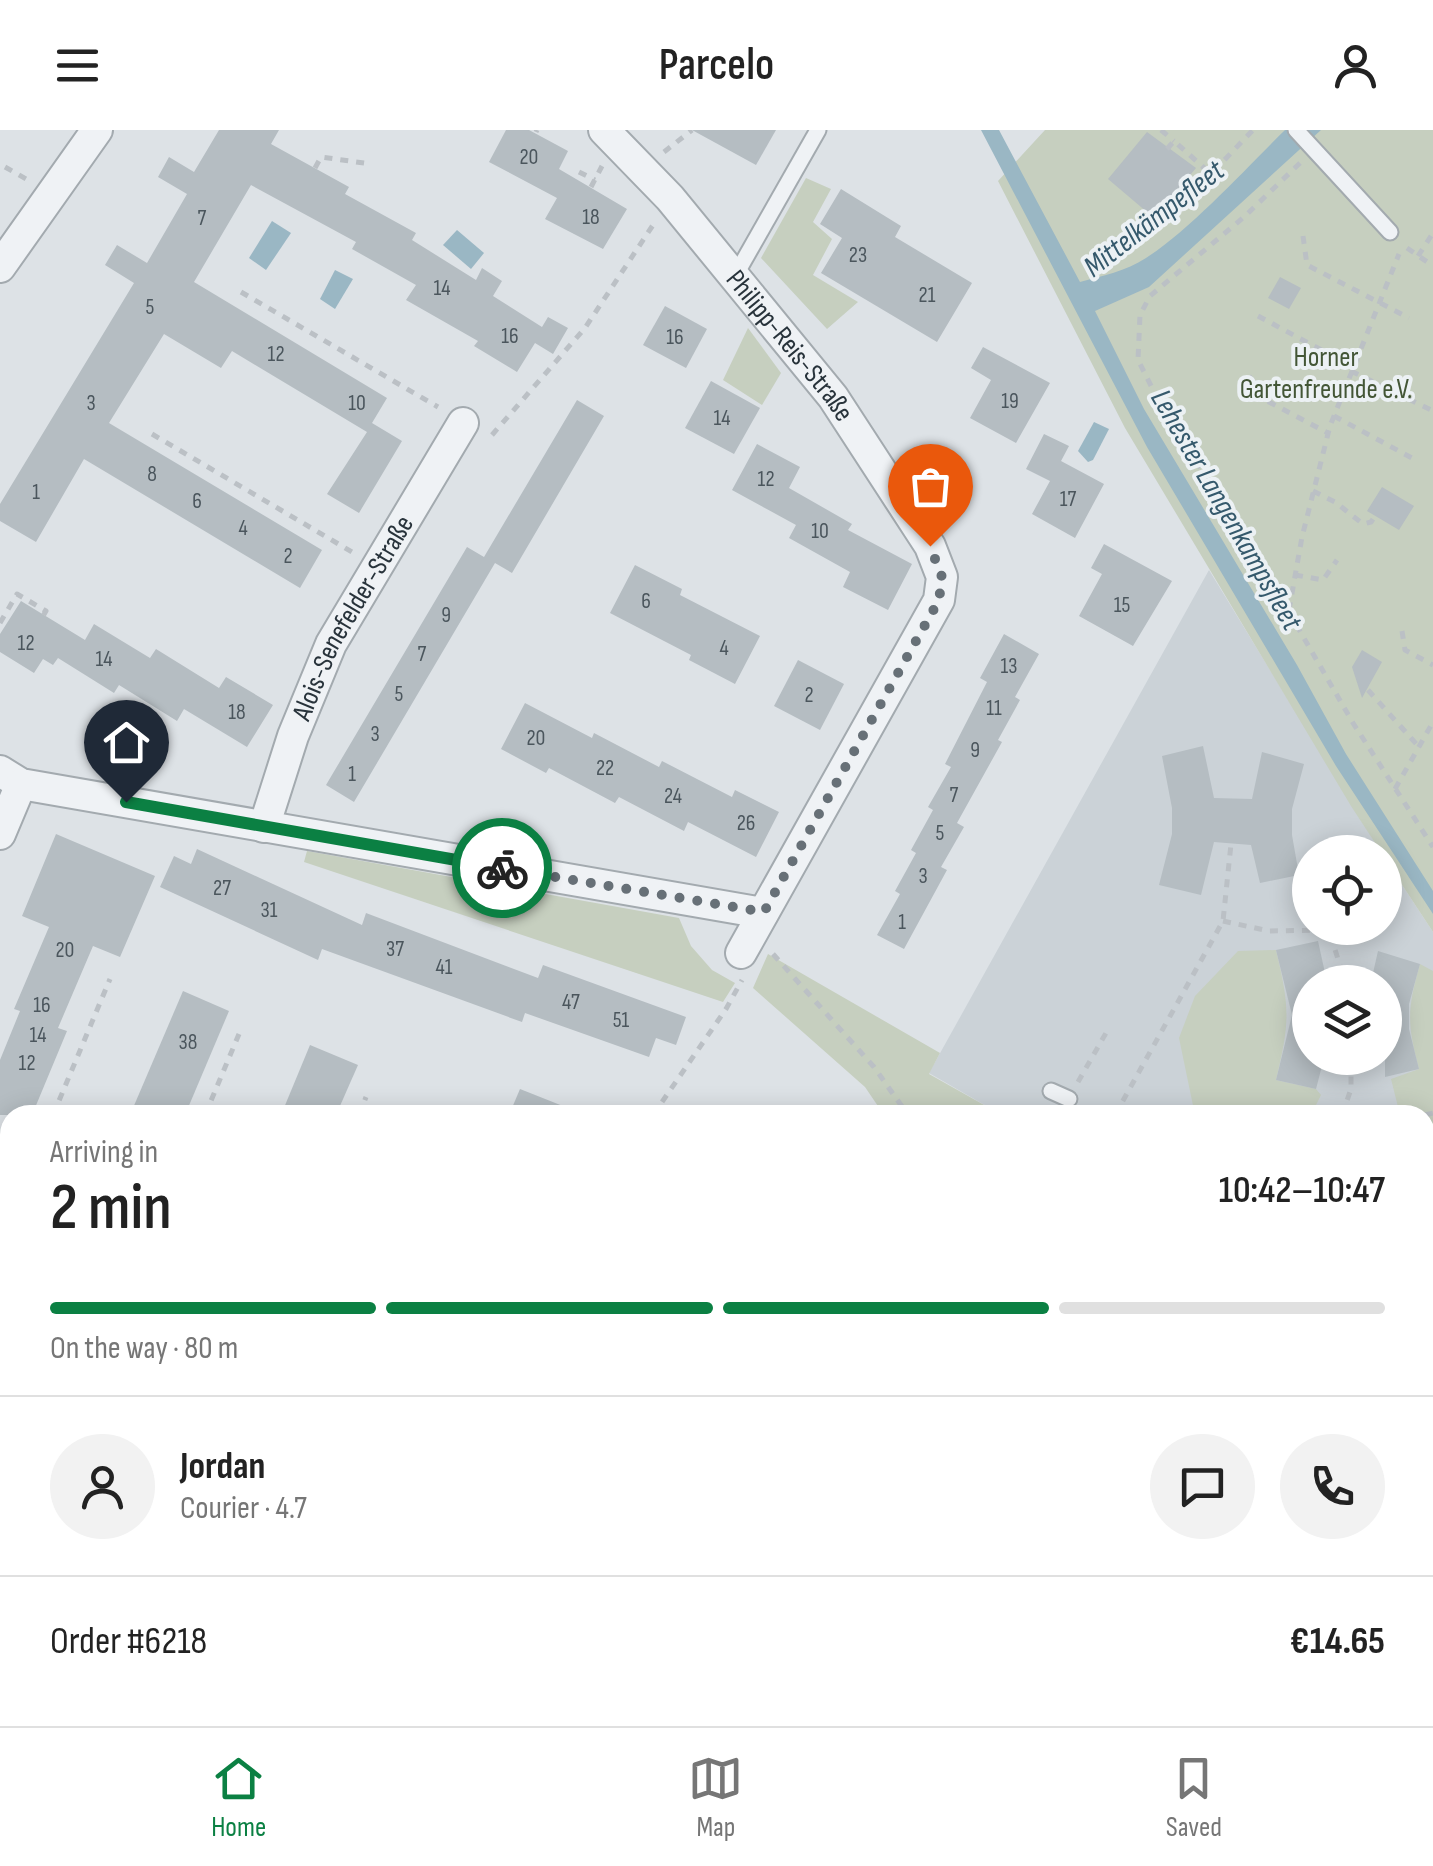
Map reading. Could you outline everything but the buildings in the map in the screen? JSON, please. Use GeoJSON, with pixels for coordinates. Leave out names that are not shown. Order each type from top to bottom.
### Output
{"type":"FeatureCollection","features":[{"type":"Feature","properties":{"kind":"street"},"geometry":{"type":"LineString","coordinates":[[0,267],[97,130]]}},
{"type":"Feature","properties":{"kind":"street","name":"Philipp-Reis-Straße"},"geometry":{"type":"LineString","coordinates":[[604,130],[670,198],[833,397],[930,546],[942,577],[939,600],[764,912],[753,949]]}},
{"type":"Feature","properties":{"kind":"street","name":"Alois-Senefelder-Straße"},"geometry":{"type":"LineString","coordinates":[[264,827],[293,736],[331,644],[464,423]]}},
{"type":"Feature","properties":{"kind":"street"},"geometry":{"type":"LineString","coordinates":[[0,834],[10,777],[264,827],[764,912]]}},
{"type":"Feature","properties":{"kind":"lane"},"geometry":{"type":"LineString","coordinates":[[735,276],[818,130]]}},
{"type":"Feature","properties":{"kind":"lane"},"geometry":{"type":"LineString","coordinates":[[1296,130],[1390,232]]}},
{"type":"Feature","properties":{"kind":"lane"},"geometry":{"type":"LineString","coordinates":[[1051,1090],[1068,1098]]}},
{"type":"Feature","properties":{"kind":"path"},"geometry":{"type":"LineString","coordinates":[[1161,130],[1211,174],[1253,130]]}},
{"type":"Feature","properties":{"kind":"path"},"geometry":{"type":"LineString","coordinates":[[1166,148],[1174,142]]}},
{"type":"Feature","properties":{"kind":"path"},"geometry":{"type":"LineString","coordinates":[[1311,146],[1244,217],[1150,296],[1140,316],[1138,360],[1171,425],[1234,518],[1433,848]]}},
{"type":"Feature","properties":{"kind":"path"},"geometry":{"type":"LineString","coordinates":[[315,168],[321,156],[371,164]]}},
{"type":"Feature","properties":{"kind":"path"},"geometry":{"type":"LineString","coordinates":[[579,172],[594,180]]}},
{"type":"Feature","properties":{"kind":"path"},"geometry":{"type":"LineString","coordinates":[[241,292],[464,423],[492,435],[585,328],[670,198]]}},
{"type":"Feature","properties":{"kind":"path"},"geometry":{"type":"LineString","coordinates":[[1390,232],[1433,266]]}},
{"type":"Feature","properties":{"kind":"path"},"geometry":{"type":"LineString","coordinates":[[1418,256],[1433,233]]}},
{"type":"Feature","properties":{"kind":"path"},"geometry":{"type":"LineString","coordinates":[[1304,236],[1307,266],[1409,318]]}},
{"type":"Feature","properties":{"kind":"path"},"geometry":{"type":"LineString","coordinates":[[1288,613],[1328,433],[1396,260]]}},
{"type":"Feature","properties":{"kind":"path"},"geometry":{"type":"LineString","coordinates":[[1258,316],[1433,411]]}},
{"type":"Feature","properties":{"kind":"path"},"geometry":{"type":"LineString","coordinates":[[1250,376],[1270,402],[1328,433]]}},
{"type":"Feature","properties":{"kind":"path"},"geometry":{"type":"LineString","coordinates":[[1334,416],[1412,458]]}},
{"type":"Feature","properties":{"kind":"path"},"geometry":{"type":"LineString","coordinates":[[152,434],[376,567]]}},
{"type":"Feature","properties":{"kind":"path"},"geometry":{"type":"LineString","coordinates":[[1314,491],[1362,524],[1371,522],[1375,516]]}},
{"type":"Feature","properties":{"kind":"path"},"geometry":{"type":"LineString","coordinates":[[1295,576],[1324,580],[1337,560]]}},
{"type":"Feature","properties":{"kind":"path"},"geometry":{"type":"LineString","coordinates":[[0,623],[17,594],[46,611],[40,621]]}},
{"type":"Feature","properties":{"kind":"path"},"geometry":{"type":"LineString","coordinates":[[1402,632],[1405,650],[1433,665]]}},
{"type":"Feature","properties":{"kind":"path"},"geometry":{"type":"LineString","coordinates":[[1368,690],[1419,747]]}},
{"type":"Feature","properties":{"kind":"path"},"geometry":{"type":"LineString","coordinates":[[1395,790],[1433,722]]}},
{"type":"Feature","properties":{"kind":"path"},"geometry":{"type":"LineString","coordinates":[[1122,1105],[1223,921],[1232,844]]}},
{"type":"Feature","properties":{"kind":"path"},"geometry":{"type":"LineString","coordinates":[[1223,921],[1269,931],[1329,930],[1340,965]]}},
{"type":"Feature","properties":{"kind":"path"},"geometry":{"type":"LineString","coordinates":[[660,1105],[742,983],[753,949],[874,1067],[901,1105]]}},
{"type":"Feature","properties":{"kind":"path"},"geometry":{"type":"LineString","coordinates":[[57,1105],[110,979]]}},
{"type":"Feature","properties":{"kind":"path"},"geometry":{"type":"LineString","coordinates":[[1068,1098],[1106,1032]]}},
{"type":"Feature","properties":{"kind":"path"},"geometry":{"type":"LineString","coordinates":[[209,1105],[239,1034]]}},
{"type":"Feature","properties":{"kind":"path"},"geometry":{"type":"LineString","coordinates":[[1345,1105],[1351,1075]]}},
{"type":"Feature","properties":{"kind":"path"},"geometry":{"type":"LineString","coordinates":[[363,1105],[366,1096]]}},
{"type":"Feature","properties":{"kind":"shaded area"},"geometry":{"type":"Polygon","coordinates":[[[1209,570],[1371,835],[1292,835],[1292,945],[1402,945],[1402,885],[1433,932],[1433,1105],[985,1105],[929,1073],[1209,570]]]}},
{"type":"Feature","properties":{"kind":"green space","name":"Horner Gartenfreunde e.V."},"geometry":{"type":"Polygon","coordinates":[[[1045,130],[1433,130],[1433,932],[1402,885],[1402,835],[1370,835],[1351,806],[1125,428],[998,181],[1045,130]]]}},
{"type":"Feature","properties":{"kind":"green space"},"geometry":{"type":"Polygon","coordinates":[[[806,178],[831,189],[813,222],[832,239],[813,275],[858,302],[827,329],[761,258],[806,178]]]}},
{"type":"Feature","properties":{"kind":"green space"},"geometry":{"type":"Polygon","coordinates":[[[748,328],[781,373],[762,405],[723,380],[748,328]]]}},
{"type":"Feature","properties":{"kind":"green space"},"geometry":{"type":"Polygon","coordinates":[[[307,851],[679,918],[691,946],[712,970],[735,983],[723,1002],[304,862],[307,851]]]}},
{"type":"Feature","properties":{"kind":"green space"},"geometry":{"type":"Polygon","coordinates":[[[1276,950],[1286,1015],[1276,1080],[1316,1089],[1321,1095],[1316,1105],[1193,1105],[1179,1038],[1195,996],[1238,951],[1276,950]]]}},
{"type":"Feature","properties":{"kind":"green space"},"geometry":{"type":"Polygon","coordinates":[[[768,954],[940,1053],[929,1074],[984,1105],[877,1105],[865,1087],[753,988],[768,954]]]}},
{"type":"Feature","properties":{"kind":"green space"},"geometry":{"type":"Polygon","coordinates":[[[1420,964],[1433,971],[1433,1105],[1398,1105],[1391,1079],[1419,1069],[1410,1016],[1420,964]]]}},
{"type":"Feature","properties":{"kind":"water"},"geometry":{"type":"Polygon","coordinates":[[[981,130],[999,130],[1080,282],[1130,266],[1164,245],[1285,130],[1321,130],[1149,287],[1095,311],[1144,409],[1397,835],[1381,835],[1336,766],[1147,447],[981,130]]]}},
{"type":"Feature","properties":{"kind":"water"},"geometry":{"type":"Polygon","coordinates":[[[272,221],[291,233],[266,270],[249,258],[272,221]]]}},
{"type":"Feature","properties":{"kind":"water"},"geometry":{"type":"Polygon","coordinates":[[[457,230],[484,253],[471,269],[443,245],[457,230]]]}},
{"type":"Feature","properties":{"kind":"water"},"geometry":{"type":"Polygon","coordinates":[[[335,270],[353,279],[335,309],[320,299],[335,270]]]}},
{"type":"Feature","properties":{"kind":"water"},"geometry":{"type":"Polygon","coordinates":[[[1094,422],[1109,429],[1093,460],[1088,462],[1078,451],[1094,422]]]}},
{"type":"Feature","properties":{"kind":"water"},"geometry":{"type":"Polygon","coordinates":[[[1402,842],[1433,891],[1433,914],[1402,867],[1402,842]]]}},
{"type":"Feature","properties":{"kind":"way so far"},"geometry":{"type":"LineString","coordinates":[[502,868],[764,912],[939,600],[942,577],[930,546]]}},
{"type":"Feature","properties":{"kind":"route"},"geometry":{"type":"LineString","coordinates":[[126,802],[502,868]]}},
{"type":"Feature","properties":{"kind":"water label","name":"Mittelkämpefleet"},"geometry":{"type":"Point","coordinates":[1154,219]}},
{"type":"Feature","properties":{"kind":"water label","name":"Lehester Langenkampsfleet"},"geometry":{"type":"Point","coordinates":[1226,510]}}]}
